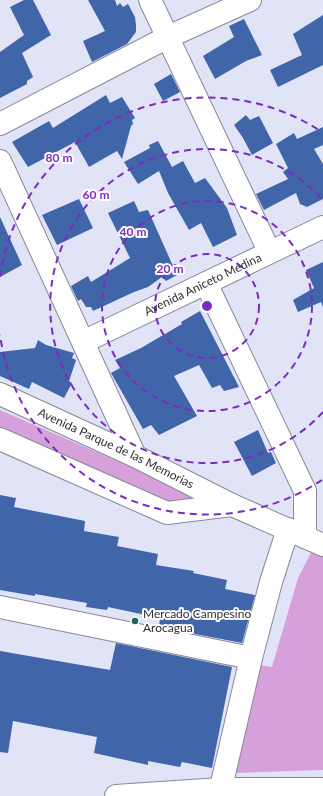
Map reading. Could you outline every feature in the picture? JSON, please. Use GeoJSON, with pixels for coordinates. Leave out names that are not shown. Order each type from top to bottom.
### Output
{"type":"FeatureCollection","features":[{"type":"Feature","properties":{"kind":"street"},"geometry":{"type":"LineString","coordinates":[[150,0],[270,251]]}},
{"type":"Feature","properties":{"kind":"street"},"geometry":{"type":"LineString","coordinates":[[0,124],[168,37],[250,0]]}},
{"type":"Feature","properties":{"kind":"street"},"geometry":{"type":"LineString","coordinates":[[0,161],[135,456]]}},
{"type":"Feature","properties":{"kind":"street","name":"Avenida Aniceto Medina"},"geometry":{"type":"LineString","coordinates":[[83,342],[323,226]]}},
{"type":"Feature","properties":{"kind":"street"},"geometry":{"type":"LineString","coordinates":[[206,283],[305,492],[305,537],[271,582],[251,658],[220,792]]}},
{"type":"Feature","properties":{"kind":"street","name":"Avenida Parque de las Memorias"},"geometry":{"type":"LineString","coordinates":[[0,394],[135,456],[232,505],[305,537]]}},
{"type":"Feature","properties":{"kind":"street"},"geometry":{"type":"LineString","coordinates":[[0,439],[168,513],[232,505]]}},
{"type":"Feature","properties":{"kind":"street"},"geometry":{"type":"LineString","coordinates":[[0,607],[251,658]]}},
{"type":"Feature","properties":{"kind":"street"},"geometry":{"type":"LineString","coordinates":[[116,796],[323,790]]}},
{"type":"Feature","properties":{"kind":"shaded area"},"geometry":{"type":"Polygon","coordinates":[[[0,410],[202,498],[166,502],[0,428],[0,410]]]}},
{"type":"Feature","properties":{"kind":"shaded area"},"geometry":{"type":"Polygon","coordinates":[[[312,551],[323,556],[323,770],[235,773],[259,665],[272,667],[298,578],[312,551]]]}},
{"type":"Feature","properties":{"kind":"building"},"geometry":{"type":"Polygon","coordinates":[[[24,0],[33,0],[51,35],[22,53],[33,77],[27,81],[27,84],[0,98],[0,52],[24,35],[10,7],[24,0]]]}},
{"type":"Feature","properties":{"kind":"building"},"geometry":{"type":"Polygon","coordinates":[[[88,0],[115,0],[117,6],[120,3],[123,7],[128,4],[135,17],[136,25],[136,32],[127,44],[92,62],[83,41],[105,31],[88,0]]]}},
{"type":"Feature","properties":{"kind":"building"},"geometry":{"type":"Polygon","coordinates":[[[323,15],[323,65],[278,87],[270,70],[302,55],[293,34],[323,15]]]}},
{"type":"Feature","properties":{"kind":"building"},"geometry":{"type":"Polygon","coordinates":[[[244,19],[262,55],[246,61],[215,79],[203,56],[234,37],[229,26],[244,19]]]}},
{"type":"Feature","properties":{"kind":"building"},"geometry":{"type":"Polygon","coordinates":[[[171,74],[180,92],[163,101],[154,84],[171,74]]]}},
{"type":"Feature","properties":{"kind":"building"},"geometry":{"type":"Polygon","coordinates":[[[106,95],[110,103],[122,97],[135,118],[132,120],[133,124],[131,126],[122,159],[117,151],[89,167],[75,142],[28,167],[12,142],[49,121],[53,128],[106,95]]]}},
{"type":"Feature","properties":{"kind":"building"},"geometry":{"type":"Polygon","coordinates":[[[246,115],[250,120],[259,116],[273,143],[252,155],[234,125],[246,115]]]}},
{"type":"Feature","properties":{"kind":"building"},"geometry":{"type":"Polygon","coordinates":[[[323,127],[323,145],[314,149],[323,164],[323,199],[307,207],[300,204],[296,193],[264,210],[256,194],[288,179],[283,172],[288,168],[276,144],[294,133],[297,139],[323,127]]]}},
{"type":"Feature","properties":{"kind":"building"},"geometry":{"type":"Polygon","coordinates":[[[158,141],[172,167],[183,161],[195,183],[205,178],[227,208],[237,235],[213,247],[201,223],[189,230],[168,193],[159,171],[138,184],[124,162],[150,148],[149,145],[158,141]]]}},
{"type":"Feature","properties":{"kind":"building"},"geometry":{"type":"Polygon","coordinates":[[[79,199],[93,228],[57,245],[42,215],[79,199]]]}},
{"type":"Feature","properties":{"kind":"building"},"geometry":{"type":"Polygon","coordinates":[[[134,201],[139,212],[148,210],[177,275],[166,281],[162,277],[148,287],[93,311],[91,307],[86,307],[81,299],[78,301],[71,286],[88,276],[91,282],[130,258],[108,213],[134,201]]]}},
{"type":"Feature","properties":{"kind":"building"},"geometry":{"type":"Polygon","coordinates":[[[0,217],[22,265],[0,277],[0,217]]]}},
{"type":"Feature","properties":{"kind":"building"},"geometry":{"type":"Polygon","coordinates":[[[323,262],[323,307],[321,302],[298,312],[293,300],[314,288],[306,270],[323,262]]]}},
{"type":"Feature","properties":{"kind":"building"},"geometry":{"type":"Polygon","coordinates":[[[200,311],[239,387],[224,391],[220,385],[212,388],[199,365],[174,376],[197,416],[159,435],[151,425],[143,429],[111,373],[120,368],[115,360],[141,348],[182,324],[181,322],[200,311]]]}},
{"type":"Feature","properties":{"kind":"building"},"geometry":{"type":"Polygon","coordinates":[[[38,340],[46,345],[74,353],[72,358],[76,360],[69,381],[72,383],[64,398],[32,382],[29,389],[0,376],[0,352],[35,348],[38,340]]]}},
{"type":"Feature","properties":{"kind":"building"},"geometry":{"type":"Polygon","coordinates":[[[258,430],[268,453],[271,452],[276,463],[252,476],[234,442],[258,430]]]}},
{"type":"Feature","properties":{"kind":"building"},"geometry":{"type":"Polygon","coordinates":[[[0,495],[16,498],[14,507],[85,521],[84,531],[119,537],[117,546],[158,554],[156,565],[194,571],[193,573],[227,580],[225,589],[255,595],[242,643],[159,627],[160,618],[108,607],[107,610],[86,607],[87,603],[35,594],[35,596],[0,590],[0,495]]]}},
{"type":"Feature","properties":{"kind":"building"},"geometry":{"type":"Polygon","coordinates":[[[116,643],[232,667],[212,768],[182,762],[180,767],[148,761],[148,765],[94,753],[97,737],[13,721],[8,753],[0,752],[0,651],[110,670],[116,643]]]}},
{"type":"Feature","properties":{"kind":"place","name":"Mercado Campesino Arocagua"},"geometry":{"type":"Point","coordinates":[135,621]}}]}
